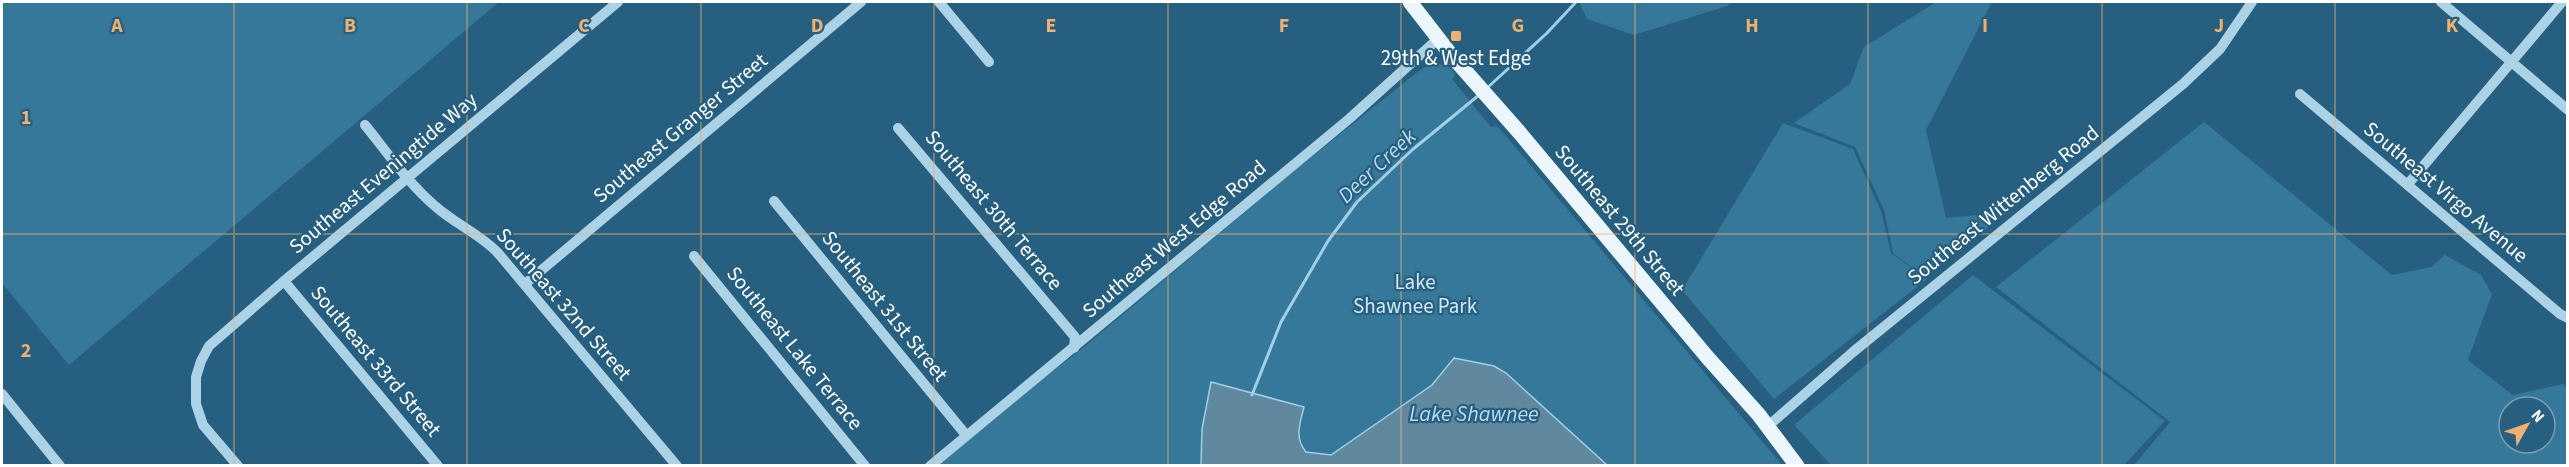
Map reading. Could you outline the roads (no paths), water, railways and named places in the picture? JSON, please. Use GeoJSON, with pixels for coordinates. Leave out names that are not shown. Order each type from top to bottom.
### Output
{"type":"FeatureCollection","features":[{"type":"Feature","properties":{"kind":"main road","name":"Southeast 29th Street"},"geometry":{"type":"LineString","coordinates":[[1410,2],[1797,465]]}},
{"type":"Feature","properties":{"kind":"street","name":"Southeast Eveningtide Way"},"geometry":{"type":"LineString","coordinates":[[238,465],[203,425],[196,404],[195,388],[198,369],[209,346],[618,2]]}},
{"type":"Feature","properties":{"kind":"street","name":"Southeast Granger Street"},"geometry":{"type":"LineString","coordinates":[[525,284],[861,2]]}},
{"type":"Feature","properties":{"kind":"street"},"geometry":{"type":"LineString","coordinates":[[939,2],[989,62]]}},
{"type":"Feature","properties":{"kind":"street","name":"Southeast Wittenberg Road"},"geometry":{"type":"LineString","coordinates":[[1767,427],[1853,352],[2183,84],[2220,49],[2252,2]]}},
{"type":"Feature","properties":{"kind":"street"},"geometry":{"type":"LineString","coordinates":[[2441,2],[2568,110]]}},
{"type":"Feature","properties":{"kind":"street"},"geometry":{"type":"LineString","coordinates":[[2408,184],[2562,2]]}},
{"type":"Feature","properties":{"kind":"street","name":"Southeast West Edge Road"},"geometry":{"type":"LineString","coordinates":[[930,465],[1349,119],[1439,38]]}},
{"type":"Feature","properties":{"kind":"street","name":"Southeast Virgo Avenue"},"geometry":{"type":"LineString","coordinates":[[2300,94],[2560,314],[2568,318]]}},
{"type":"Feature","properties":{"kind":"street","name":"Southeast 32nd Street"},"geometry":{"type":"LineString","coordinates":[[365,125],[433,204],[490,245],[677,465]]}},
{"type":"Feature","properties":{"kind":"street","name":"Southeast 30th Terrace"},"geometry":{"type":"LineString","coordinates":[[898,128],[1075,337],[1074,348]]}},
{"type":"Feature","properties":{"kind":"street","name":"Southeast 31st Street"},"geometry":{"type":"LineString","coordinates":[[774,201],[966,435]]}},
{"type":"Feature","properties":{"kind":"street","name":"Southeast Lake Terrace"},"geometry":{"type":"LineString","coordinates":[[694,256],[865,465]]}},
{"type":"Feature","properties":{"kind":"street","name":"Southeast 33rd Street"},"geometry":{"type":"LineString","coordinates":[[284,281],[438,465]]}},
{"type":"Feature","properties":{"kind":"street"},"geometry":{"type":"LineString","coordinates":[[2,394],[60,465]]}},
{"type":"Feature","properties":{"kind":"water","name":"Lake Shawnee"},"geometry":{"type":"Polygon","coordinates":[[[1454,358],[1494,366],[1506,373],[1607,465],[1201,465],[1202,429],[1211,382],[1304,407],[1299,430],[1302,447],[1306,452],[1331,455],[1432,385],[1454,358]]]}},
{"type":"Feature","properties":{"kind":"waterway","name":"Deer Creek"},"geometry":{"type":"LineString","coordinates":[[1486,89],[1547,33],[1576,2]]}},
{"type":"Feature","properties":{"kind":"waterway","name":"Deer Creek"},"geometry":{"type":"LineString","coordinates":[[1252,395],[1281,322],[1328,241],[1357,202],[1412,150],[1479,95]]}},
{"type":"Feature","properties":{"kind":"place","name":"29th & West Edge"},"geometry":{"type":"Point","coordinates":[1456,36]}},
{"type":"Feature","properties":{"kind":"park label","name":"Lake Shawnee Park"},"geometry":{"type":"Point","coordinates":[1415,294]}}]}
